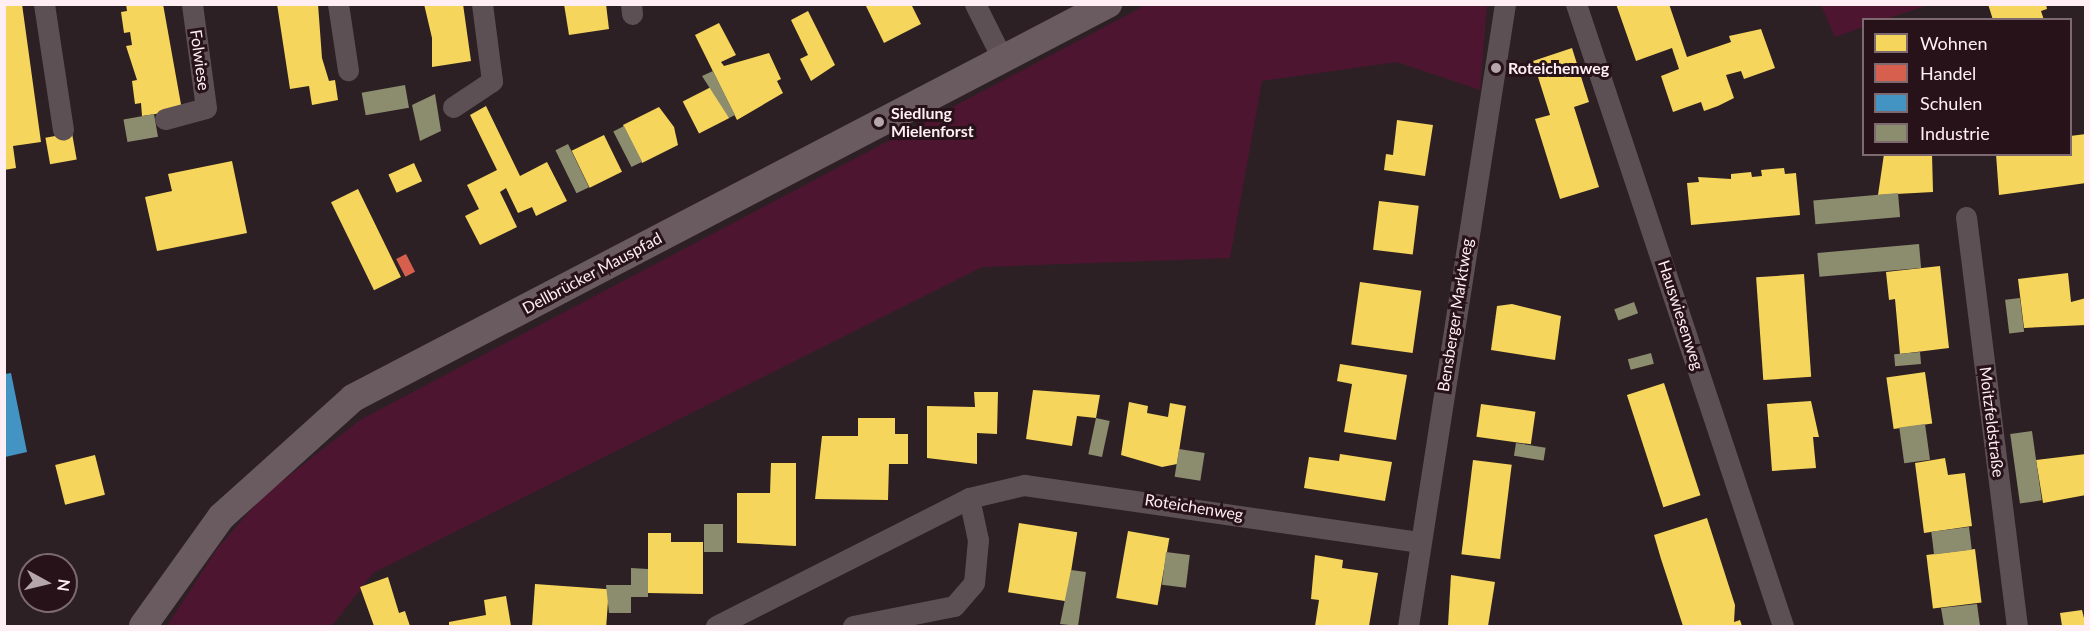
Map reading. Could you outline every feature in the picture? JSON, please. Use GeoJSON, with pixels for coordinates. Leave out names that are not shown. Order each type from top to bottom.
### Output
{"type":"FeatureCollection","features":[{"type":"Feature","properties":{"kind":"main road","name":"Dellbrücker Mauspfad"},"geometry":{"type":"LineString","coordinates":[[144,627],[220,517],[353,398],[1108,4]]}},
{"type":"Feature","properties":{"kind":"street"},"geometry":{"type":"LineString","coordinates":[[44,4],[63,130]]}},
{"type":"Feature","properties":{"kind":"street","name":"Folwiese"},"geometry":{"type":"LineString","coordinates":[[165,119],[206,108],[192,4]]}},
{"type":"Feature","properties":{"kind":"street"},"geometry":{"type":"LineString","coordinates":[[338,4],[348,70]]}},
{"type":"Feature","properties":{"kind":"street"},"geometry":{"type":"LineString","coordinates":[[453,107],[492,81],[482,4]]}},
{"type":"Feature","properties":{"kind":"street"},"geometry":{"type":"LineString","coordinates":[[975,4],[1003,60]]}},
{"type":"Feature","properties":{"kind":"street","name":"Bensberger Marktweg"},"geometry":{"type":"LineString","coordinates":[[1408,627],[1505,4]]}},
{"type":"Feature","properties":{"kind":"street","name":"Hauswiesenweg"},"geometry":{"type":"LineString","coordinates":[[1576,4],[1783,627]]}},
{"type":"Feature","properties":{"kind":"street","name":"Moitzfeldstraße"},"geometry":{"type":"LineString","coordinates":[[1966,217],[2018,627]]}},
{"type":"Feature","properties":{"kind":"street","name":"Roteichenweg"},"geometry":{"type":"LineString","coordinates":[[716,627],[969,498],[1024,485],[1077,489],[1420,542]]}},
{"type":"Feature","properties":{"kind":"street"},"geometry":{"type":"LineString","coordinates":[[853,627],[954,606],[974,584],[978,540],[969,498]]}},
{"type":"Feature","properties":{"kind":"shaded area"},"geometry":{"type":"Polygon","coordinates":[[[1146,5],[1487,5],[1480,90],[1397,62],[1262,81],[1230,258],[982,267],[373,573],[332,626],[167,626],[217,549],[262,497],[360,420],[1146,5]]]}},
{"type":"Feature","properties":{"kind":"shaded area"},"geometry":{"type":"Polygon","coordinates":[[[1821,5],[1928,5],[1889,18],[1862,18],[1862,27],[1835,37],[1821,5]]]}},
{"type":"Feature","properties":{"kind":"building: Wohnen"},"geometry":{"type":"Polygon","coordinates":[[[4,4],[22,4],[41,142],[13,146],[16,168],[4,170],[4,4]]]}},
{"type":"Feature","properties":{"kind":"building: Wohnen"},"geometry":{"type":"Polygon","coordinates":[[[126,4],[163,4],[182,110],[142,116],[141,103],[135,104],[132,81],[137,80],[126,46],[132,45],[130,32],[124,33],[121,12],[127,11],[126,4]]]}},
{"type":"Feature","properties":{"kind":"building: Wohnen"},"geometry":{"type":"Polygon","coordinates":[[[277,4],[318,4],[322,58],[329,81],[335,80],[338,100],[312,105],[309,86],[290,89],[277,4]]]}},
{"type":"Feature","properties":{"kind":"building: Wohnen"},"geometry":{"type":"Polygon","coordinates":[[[424,4],[463,4],[471,61],[432,67],[432,38],[424,4]]]}},
{"type":"Feature","properties":{"kind":"building: Wohnen"},"geometry":{"type":"Polygon","coordinates":[[[564,4],[606,4],[609,29],[569,35],[564,4]]]}},
{"type":"Feature","properties":{"kind":"building: Wohnen"},"geometry":{"type":"Polygon","coordinates":[[[865,4],[911,4],[921,24],[884,43],[865,4]]]}},
{"type":"Feature","properties":{"kind":"building: Wohnen"},"geometry":{"type":"Polygon","coordinates":[[[1616,4],[1669,4],[1687,57],[1731,42],[1729,36],[1761,29],[1775,68],[1744,79],[1741,71],[1726,75],[1734,98],[1704,111],[1701,102],[1673,112],[1661,76],[1679,69],[1672,48],[1636,61],[1616,4]]]}},
{"type":"Feature","properties":{"kind":"building: Wohnen"},"geometry":{"type":"Polygon","coordinates":[[[1988,4],[2046,4],[2047,9],[2041,11],[2043,18],[1992,18],[1988,4]]]}},
{"type":"Feature","properties":{"kind":"building: Wohnen"},"geometry":{"type":"Polygon","coordinates":[[[808,11],[835,65],[811,81],[800,59],[808,55],[791,20],[808,11]]]}},
{"type":"Feature","properties":{"kind":"building: Wohnen"},"geometry":{"type":"Polygon","coordinates":[[[719,23],[736,55],[721,62],[724,66],[769,53],[781,79],[777,81],[783,93],[737,120],[695,35],[719,23]]]}},
{"type":"Feature","properties":{"kind":"building: Wohnen"},"geometry":{"type":"Polygon","coordinates":[[[1572,48],[1589,102],[1574,107],[1599,187],[1560,199],[1535,119],[1550,115],[1533,61],[1572,48]]]}},
{"type":"Feature","properties":{"kind":"building: Wohnen"},"geometry":{"type":"Polygon","coordinates":[[[713,86],[729,118],[699,134],[683,101],[713,86]]]}},
{"type":"Feature","properties":{"kind":"building: Wohnen"},"geometry":{"type":"Polygon","coordinates":[[[486,106],[520,176],[547,162],[567,201],[536,216],[532,207],[518,213],[506,188],[500,192],[517,227],[480,245],[465,216],[479,209],[467,185],[497,170],[470,115],[486,106]]]}},
{"type":"Feature","properties":{"kind":"building: Wohnen"},"geometry":{"type":"Polygon","coordinates":[[[659,107],[674,127],[678,145],[642,163],[623,125],[659,107]]]}},
{"type":"Feature","properties":{"kind":"building: Wohnen"},"geometry":{"type":"Polygon","coordinates":[[[1397,120],[1433,125],[1425,176],[1384,170],[1386,154],[1393,155],[1397,120]]]}},
{"type":"Feature","properties":{"kind":"building: Wohnen"},"geometry":{"type":"Polygon","coordinates":[[[72,133],[77,160],[50,164],[45,138],[72,133]]]}},
{"type":"Feature","properties":{"kind":"building: Wohnen"},"geometry":{"type":"Polygon","coordinates":[[[2086,134],[2086,183],[1999,195],[1996,156],[2072,156],[2072,136],[2086,134]]]}},
{"type":"Feature","properties":{"kind":"building: Wohnen"},"geometry":{"type":"Polygon","coordinates":[[[604,135],[622,172],[590,188],[572,151],[604,135]]]}},
{"type":"Feature","properties":{"kind":"building: Wohnen"},"geometry":{"type":"Polygon","coordinates":[[[1884,156],[1932,156],[1933,192],[1878,195],[1884,156]]]}},
{"type":"Feature","properties":{"kind":"building: Wohnen"},"geometry":{"type":"Polygon","coordinates":[[[232,161],[247,233],[157,251],[145,197],[172,191],[168,174],[232,161]]]}},
{"type":"Feature","properties":{"kind":"building: Wohnen"},"geometry":{"type":"Polygon","coordinates":[[[414,163],[422,181],[397,193],[388,174],[414,163]]]}},
{"type":"Feature","properties":{"kind":"building: Wohnen"},"geometry":{"type":"Polygon","coordinates":[[[1784,168],[1785,174],[1796,173],[1800,215],[1691,225],[1687,183],[1699,182],[1698,177],[1731,179],[1731,174],[1751,172],[1752,177],[1762,176],[1761,170],[1784,168]]]}},
{"type":"Feature","properties":{"kind":"building: Wohnen"},"geometry":{"type":"Polygon","coordinates":[[[358,189],[401,277],[374,290],[331,202],[358,189]]]}},
{"type":"Feature","properties":{"kind":"building: Wohnen"},"geometry":{"type":"Polygon","coordinates":[[[1379,201],[1419,206],[1413,255],[1373,250],[1379,201]]]}},
{"type":"Feature","properties":{"kind":"building: Wohnen"},"geometry":{"type":"Polygon","coordinates":[[[1940,266],[1949,348],[1900,354],[1895,299],[1889,300],[1886,272],[1940,266]]]}},
{"type":"Feature","properties":{"kind":"building: Wohnen"},"geometry":{"type":"Polygon","coordinates":[[[2068,273],[2071,302],[2086,298],[2086,325],[2024,328],[2018,279],[2068,273]]]}},
{"type":"Feature","properties":{"kind":"building: Wohnen"},"geometry":{"type":"Polygon","coordinates":[[[1804,274],[1811,377],[1763,380],[1756,277],[1804,274]]]}},
{"type":"Feature","properties":{"kind":"building: Wohnen"},"geometry":{"type":"Polygon","coordinates":[[[1360,282],[1421,291],[1413,353],[1351,344],[1360,282]]]}},
{"type":"Feature","properties":{"kind":"building: Wohnen"},"geometry":{"type":"Polygon","coordinates":[[[1512,304],[1561,316],[1555,360],[1491,350],[1497,306],[1512,304]]]}},
{"type":"Feature","properties":{"kind":"building: Wohnen"},"geometry":{"type":"Polygon","coordinates":[[[1340,364],[1407,375],[1396,440],[1344,432],[1352,384],[1337,381],[1340,364]]]}},
{"type":"Feature","properties":{"kind":"building: Wohnen"},"geometry":{"type":"Polygon","coordinates":[[[1925,372],[1932,423],[1894,429],[1886,377],[1925,372]]]}},
{"type":"Feature","properties":{"kind":"building: Wohnen"},"geometry":{"type":"Polygon","coordinates":[[[1664,383],[1700,495],[1663,507],[1627,395],[1664,383]]]}},
{"type":"Feature","properties":{"kind":"building: Wohnen"},"geometry":{"type":"Polygon","coordinates":[[[1033,390],[1100,395],[1096,418],[1077,416],[1072,446],[1026,439],[1033,390]]]}},
{"type":"Feature","properties":{"kind":"building: Wohnen"},"geometry":{"type":"Polygon","coordinates":[[[974,392],[998,392],[997,434],[977,433],[977,464],[927,458],[927,406],[975,407],[974,392]]]}},
{"type":"Feature","properties":{"kind":"building: Wohnen"},"geometry":{"type":"Polygon","coordinates":[[[1811,401],[1819,437],[1813,437],[1816,468],[1772,471],[1767,404],[1811,401]]]}},
{"type":"Feature","properties":{"kind":"building: Wohnen"},"geometry":{"type":"Polygon","coordinates":[[[1129,402],[1148,406],[1147,413],[1168,417],[1170,403],[1186,406],[1177,464],[1162,467],[1121,455],[1129,402]]]}},
{"type":"Feature","properties":{"kind":"building: Wohnen"},"geometry":{"type":"Polygon","coordinates":[[[1481,404],[1535,412],[1531,444],[1476,437],[1481,404]]]}},
{"type":"Feature","properties":{"kind":"building: Wohnen"},"geometry":{"type":"Polygon","coordinates":[[[858,418],[895,418],[895,434],[908,434],[908,464],[889,464],[888,500],[815,499],[822,436],[858,436],[858,418]]]}},
{"type":"Feature","properties":{"kind":"building: Wohnen"},"geometry":{"type":"Polygon","coordinates":[[[1340,454],[1392,462],[1385,501],[1304,488],[1309,457],[1339,461],[1340,454]]]}},
{"type":"Feature","properties":{"kind":"building: Wohnen"},"geometry":{"type":"Polygon","coordinates":[[[2086,454],[2086,495],[2043,503],[2036,460],[2086,454]]]}},
{"type":"Feature","properties":{"kind":"building: Wohnen"},"geometry":{"type":"Polygon","coordinates":[[[95,455],[105,495],[65,505],[55,465],[95,455]]]}},
{"type":"Feature","properties":{"kind":"building: Wohnen"},"geometry":{"type":"Polygon","coordinates":[[[1945,458],[1948,475],[1965,473],[1972,526],[1924,533],[1915,463],[1945,458]]]}},
{"type":"Feature","properties":{"kind":"building: Wohnen"},"geometry":{"type":"Polygon","coordinates":[[[1473,460],[1512,465],[1500,559],[1461,554],[1473,460]]]}},
{"type":"Feature","properties":{"kind":"building: Wohnen"},"geometry":{"type":"Polygon","coordinates":[[[771,463],[796,463],[796,546],[737,543],[737,493],[770,493],[771,463]]]}},
{"type":"Feature","properties":{"kind":"building: Wohnen"},"geometry":{"type":"Polygon","coordinates":[[[1707,518],[1735,605],[1734,622],[1740,620],[1742,626],[1683,626],[1661,559],[1654,535],[1707,518]]]}},
{"type":"Feature","properties":{"kind":"building: Wohnen"},"geometry":{"type":"Polygon","coordinates":[[[1019,523],[1077,532],[1066,601],[1008,592],[1019,523]]]}},
{"type":"Feature","properties":{"kind":"building: Wohnen"},"geometry":{"type":"Polygon","coordinates":[[[1128,531],[1169,538],[1158,605],[1116,598],[1128,531]]]}},
{"type":"Feature","properties":{"kind":"building: Wohnen"},"geometry":{"type":"Polygon","coordinates":[[[648,533],[671,533],[671,542],[703,542],[703,594],[648,593],[648,533]]]}},
{"type":"Feature","properties":{"kind":"building: Wohnen"},"geometry":{"type":"Polygon","coordinates":[[[1975,549],[1982,603],[1933,609],[1926,555],[1975,549]]]}},
{"type":"Feature","properties":{"kind":"building: Wohnen"},"geometry":{"type":"Polygon","coordinates":[[[1315,555],[1343,560],[1342,568],[1378,573],[1369,626],[1315,626],[1319,600],[1311,599],[1315,555]]]}},
{"type":"Feature","properties":{"kind":"building: Wohnen"},"geometry":{"type":"Polygon","coordinates":[[[1451,575],[1495,582],[1488,626],[1448,626],[1451,575]]]}},
{"type":"Feature","properties":{"kind":"building: Wohnen"},"geometry":{"type":"Polygon","coordinates":[[[388,577],[399,613],[405,611],[410,626],[374,626],[360,587],[388,577]]]}},
{"type":"Feature","properties":{"kind":"building: Wohnen"},"geometry":{"type":"Polygon","coordinates":[[[535,584],[609,589],[606,626],[532,626],[535,584]]]}},
{"type":"Feature","properties":{"kind":"building: Wohnen"},"geometry":{"type":"Polygon","coordinates":[[[506,596],[511,626],[449,626],[449,622],[486,615],[484,600],[506,596]]]}},
{"type":"Feature","properties":{"kind":"building: Wohnen"},"geometry":{"type":"Polygon","coordinates":[[[2082,610],[2086,626],[2062,626],[2060,613],[2082,610]]]}},
{"type":"Feature","properties":{"kind":"building: Handel"},"geometry":{"type":"Polygon","coordinates":[[[406,254],[415,272],[405,277],[396,259],[406,254]]]}},
{"type":"Feature","properties":{"kind":"building: Schulen"},"geometry":{"type":"Polygon","coordinates":[[[11,373],[27,452],[5,457],[5,374],[11,373]]]}},
{"type":"Feature","properties":{"kind":"building: Industrie"},"geometry":{"type":"Polygon","coordinates":[[[713,71],[735,115],[729,118],[702,76],[713,71]]]}},
{"type":"Feature","properties":{"kind":"building: Industrie"},"geometry":{"type":"Polygon","coordinates":[[[405,85],[409,108],[366,115],[362,93],[405,85]]]}},
{"type":"Feature","properties":{"kind":"building: Industrie"},"geometry":{"type":"Polygon","coordinates":[[[435,94],[441,131],[420,141],[412,105],[435,94]]]}},
{"type":"Feature","properties":{"kind":"building: Industrie"},"geometry":{"type":"Polygon","coordinates":[[[154,114],[158,137],[127,142],[123,119],[154,114]]]}},
{"type":"Feature","properties":{"kind":"building: Industrie"},"geometry":{"type":"Polygon","coordinates":[[[624,126],[642,162],[631,167],[613,131],[624,126]]]}},
{"type":"Feature","properties":{"kind":"building: Industrie"},"geometry":{"type":"Polygon","coordinates":[[[568,144],[589,187],[576,193],[555,150],[568,144]]]}},
{"type":"Feature","properties":{"kind":"building: Industrie"},"geometry":{"type":"Polygon","coordinates":[[[1898,193],[1900,217],[1815,224],[1813,200],[1898,193]]]}},
{"type":"Feature","properties":{"kind":"building: Industrie"},"geometry":{"type":"Polygon","coordinates":[[[1919,244],[1921,268],[1819,277],[1817,253],[1919,244]]]}},
{"type":"Feature","properties":{"kind":"building: Industrie"},"geometry":{"type":"Polygon","coordinates":[[[2020,298],[2024,332],[2009,334],[2005,300],[2020,298]]]}},
{"type":"Feature","properties":{"kind":"building: Industrie"},"geometry":{"type":"Polygon","coordinates":[[[1634,302],[1638,313],[1618,320],[1614,309],[1634,302]]]}},
{"type":"Feature","properties":{"kind":"building: Industrie"},"geometry":{"type":"Polygon","coordinates":[[[1920,352],[1921,364],[1895,366],[1894,354],[1920,352]]]}},
{"type":"Feature","properties":{"kind":"building: Industrie"},"geometry":{"type":"Polygon","coordinates":[[[1651,353],[1654,364],[1631,370],[1628,359],[1651,353]]]}},
{"type":"Feature","properties":{"kind":"building: Industrie"},"geometry":{"type":"Polygon","coordinates":[[[1096,418],[1110,421],[1102,457],[1088,454],[1096,418]]]}},
{"type":"Feature","properties":{"kind":"building: Industrie"},"geometry":{"type":"Polygon","coordinates":[[[1925,424],[1930,460],[1904,463],[1899,428],[1925,424]]]}},
{"type":"Feature","properties":{"kind":"building: Industrie"},"geometry":{"type":"Polygon","coordinates":[[[2032,431],[2042,500],[2020,503],[2010,434],[2032,431]]]}},
{"type":"Feature","properties":{"kind":"building: Industrie"},"geometry":{"type":"Polygon","coordinates":[[[1516,443],[1546,448],[1544,461],[1514,456],[1516,443]]]}},
{"type":"Feature","properties":{"kind":"building: Industrie"},"geometry":{"type":"Polygon","coordinates":[[[1179,449],[1205,453],[1200,481],[1175,477],[1179,449]]]}},
{"type":"Feature","properties":{"kind":"building: Industrie"},"geometry":{"type":"Polygon","coordinates":[[[704,524],[723,524],[723,552],[704,552],[704,524]]]}},
{"type":"Feature","properties":{"kind":"building: Industrie"},"geometry":{"type":"Polygon","coordinates":[[[1969,527],[1972,550],[1934,554],[1931,532],[1969,527]]]}},
{"type":"Feature","properties":{"kind":"building: Industrie"},"geometry":{"type":"Polygon","coordinates":[[[1166,552],[1190,555],[1186,588],[1162,585],[1166,552]]]}},
{"type":"Feature","properties":{"kind":"building: Industrie"},"geometry":{"type":"Polygon","coordinates":[[[631,568],[648,569],[648,597],[631,597],[631,613],[609,613],[606,585],[631,585],[631,568]]]}},
{"type":"Feature","properties":{"kind":"building: Industrie"},"geometry":{"type":"Polygon","coordinates":[[[1071,570],[1086,572],[1078,626],[1060,624],[1071,570]]]}},
{"type":"Feature","properties":{"kind":"building: Industrie"},"geometry":{"type":"Polygon","coordinates":[[[1977,604],[1980,626],[1944,626],[1941,608],[1977,604]]]}},
{"type":"Feature","properties":{"kind":"place","name":"Roteichenweg"},"geometry":{"type":"Point","coordinates":[1496,68]}},
{"type":"Feature","properties":{"kind":"place","name":"Siedlung Mielenforst"},"geometry":{"type":"Point","coordinates":[879,122]}}]}
